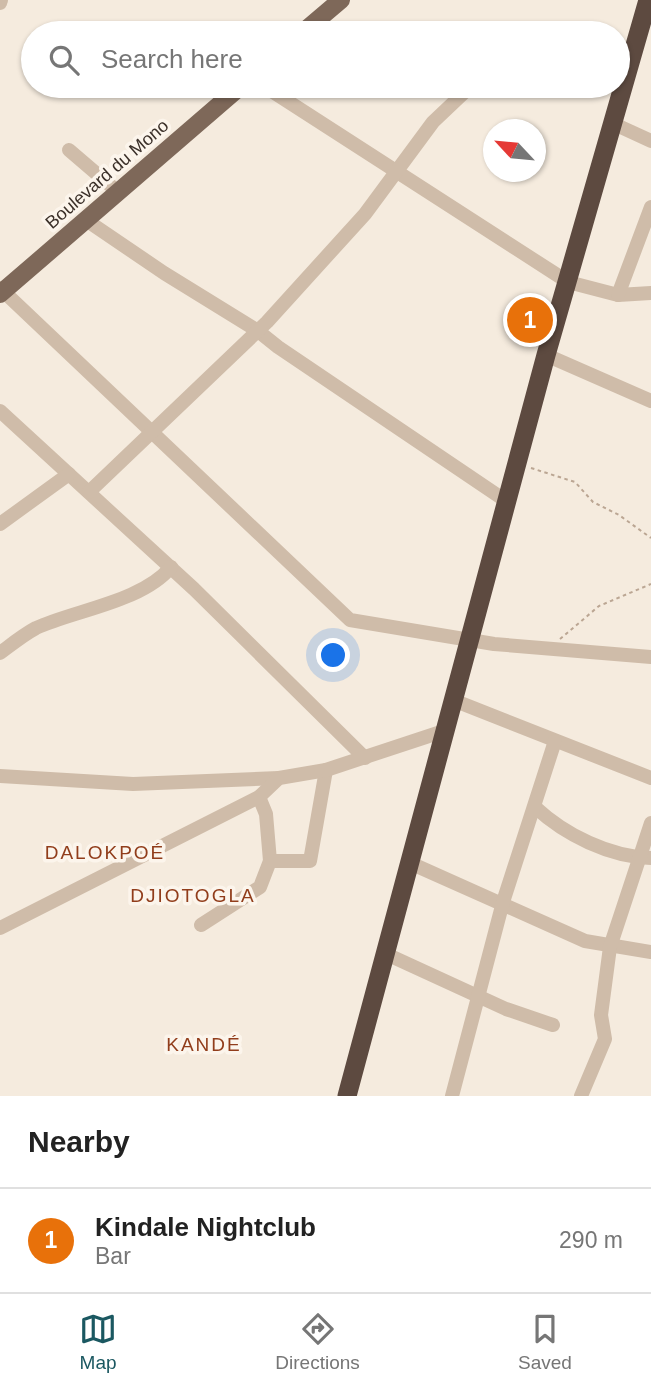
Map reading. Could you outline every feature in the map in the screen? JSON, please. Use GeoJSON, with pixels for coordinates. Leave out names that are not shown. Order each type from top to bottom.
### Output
{"type":"FeatureCollection","features":[{"type":"Feature","properties":{"kind":"highway"},"geometry":{"type":"LineString","coordinates":[[630,53],[648,0]]}},
{"type":"Feature","properties":{"kind":"highway"},"geometry":{"type":"LineString","coordinates":[[347,1096],[617,98]]}},
{"type":"Feature","properties":{"kind":"main road"},"geometry":{"type":"LineString","coordinates":[[303,21],[327,0]]}},
{"type":"Feature","properties":{"kind":"main road"},"geometry":{"type":"LineString","coordinates":[[316,21],[341,0]]}},
{"type":"Feature","properties":{"kind":"main road","name":"Boulevard du Mono"},"geometry":{"type":"LineString","coordinates":[[1,290],[217,98]]}},
{"type":"Feature","properties":{"kind":"main road","name":"Boulevard du Mono"},"geometry":{"type":"LineString","coordinates":[[1,290],[86,220],[116,189],[226,98]]}},
{"type":"Feature","properties":{"kind":"street"},"geometry":{"type":"LineString","coordinates":[[282,98],[568,282],[618,295],[651,293]]}},
{"type":"Feature","properties":{"kind":"street"},"geometry":{"type":"LineString","coordinates":[[89,492],[258,331],[365,214],[433,122],[458,98]]}},
{"type":"Feature","properties":{"kind":"street"},"geometry":{"type":"LineString","coordinates":[[612,123],[651,141]]}},
{"type":"Feature","properties":{"kind":"street"},"geometry":{"type":"LineString","coordinates":[[69,150],[116,189]]}},
{"type":"Feature","properties":{"kind":"street"},"geometry":{"type":"LineString","coordinates":[[618,295],[651,207]]}},
{"type":"Feature","properties":{"kind":"street"},"geometry":{"type":"LineString","coordinates":[[86,220],[164,274],[258,331],[506,501]]}},
{"type":"Feature","properties":{"kind":"street"},"geometry":{"type":"LineString","coordinates":[[1,290],[350,620],[543,648],[651,657]]}},
{"type":"Feature","properties":{"kind":"street"},"geometry":{"type":"LineString","coordinates":[[546,355],[651,401]]}},
{"type":"Feature","properties":{"kind":"street"},"geometry":{"type":"LineString","coordinates":[[0,411],[171,567],[365,758]]}},
{"type":"Feature","properties":{"kind":"street"},"geometry":{"type":"LineString","coordinates":[[0,524],[69,474]]}},
{"type":"Feature","properties":{"kind":"street"},"geometry":{"type":"LineString","coordinates":[[0,653],[38,627],[104,607],[158,578],[171,567]]}},
{"type":"Feature","properties":{"kind":"street"},"geometry":{"type":"LineString","coordinates":[[453,701],[650,776]]}},
{"type":"Feature","properties":{"kind":"street"},"geometry":{"type":"LineString","coordinates":[[0,776],[132,784],[279,778],[326,771],[444,731]]}},
{"type":"Feature","properties":{"kind":"street"},"geometry":{"type":"LineString","coordinates":[[452,1096],[503,902],[555,741]]}},
{"type":"Feature","properties":{"kind":"street"},"geometry":{"type":"LineString","coordinates":[[270,861],[310,861],[326,771]]}},
{"type":"Feature","properties":{"kind":"street"},"geometry":{"type":"LineString","coordinates":[[0,928],[259,797],[279,778]]}},
{"type":"Feature","properties":{"kind":"street"},"geometry":{"type":"LineString","coordinates":[[201,925],[260,887],[270,861],[266,814],[259,797]]}},
{"type":"Feature","properties":{"kind":"street"},"geometry":{"type":"LineString","coordinates":[[535,807],[559,829],[644,858]]}},
{"type":"Feature","properties":{"kind":"street"},"geometry":{"type":"LineString","coordinates":[[581,1096],[606,1034],[601,1016],[610,947],[644,858],[651,823]]}},
{"type":"Feature","properties":{"kind":"street"},"geometry":{"type":"LineString","coordinates":[[410,863],[503,902],[569,935],[610,947],[633,947],[651,952]]}},
{"type":"Feature","properties":{"kind":"street"},"geometry":{"type":"LineString","coordinates":[[384,953],[516,1014],[553,1025]]}},
{"type":"Feature","properties":{"kind":"path"},"geometry":{"type":"LineString","coordinates":[[517,463],[575,482],[593,502],[619,515],[651,538]]}},
{"type":"Feature","properties":{"kind":"path"},"geometry":{"type":"LineString","coordinates":[[543,648],[560,639],[599,606],[651,584]]}},
{"type":"Feature","properties":{"kind":"place","name":"Kindale Nightclub"},"geometry":{"type":"Point","coordinates":[530,320]}},
{"type":"Feature","properties":{"kind":"district","name":"DALOKPOÉ"},"geometry":{"type":"Point","coordinates":[105,852]}},
{"type":"Feature","properties":{"kind":"district","name":"DJIOTOGLA"},"geometry":{"type":"Point","coordinates":[193,895]}},
{"type":"Feature","properties":{"kind":"district","name":"KANDÉ"},"geometry":{"type":"Point","coordinates":[204,1044]}}]}
